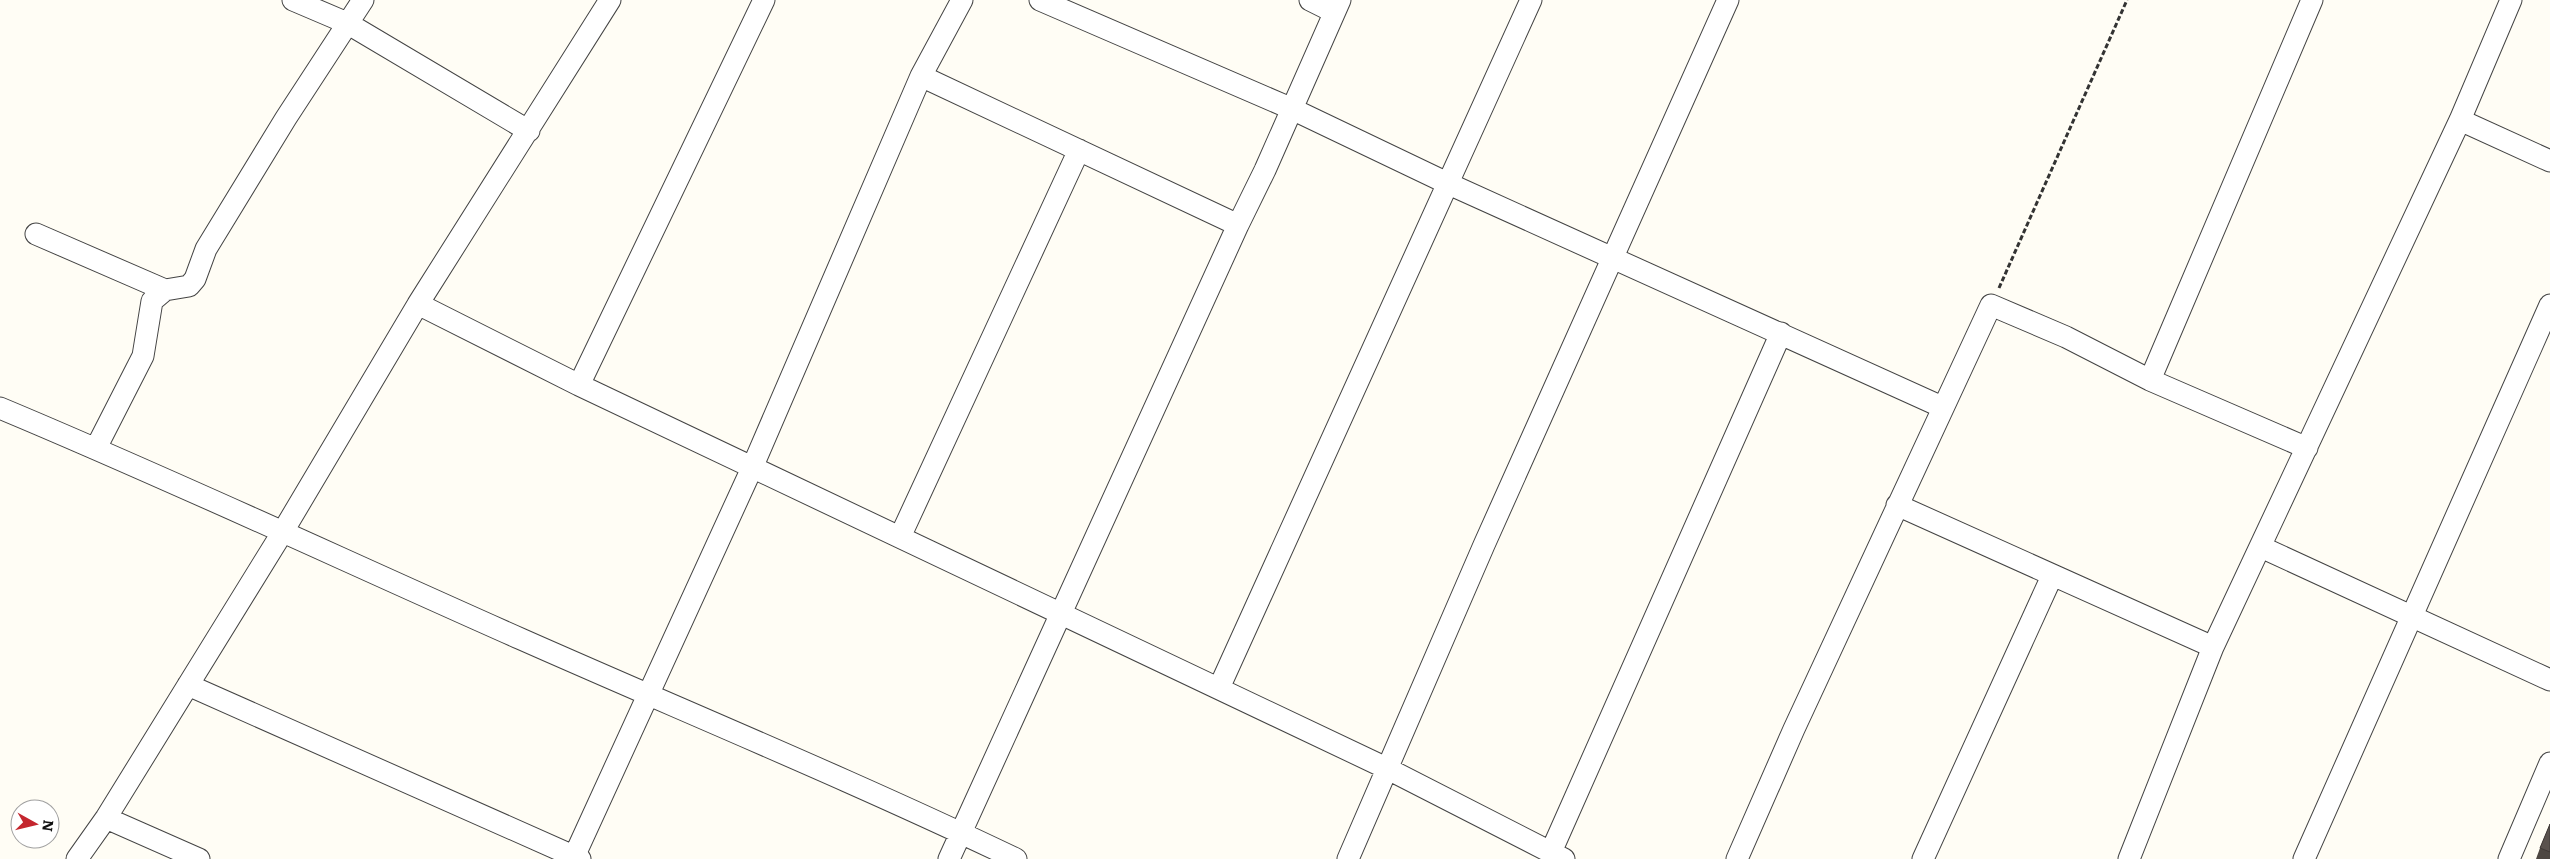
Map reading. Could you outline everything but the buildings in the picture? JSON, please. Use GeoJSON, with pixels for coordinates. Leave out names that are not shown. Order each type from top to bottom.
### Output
{"type":"FeatureCollection","features":[{"type":"Feature","properties":{"kind":"street"},"geometry":{"type":"LineString","coordinates":[[293,0],[347,23],[529,131]]}},
{"type":"Feature","properties":{"kind":"street"},"geometry":{"type":"LineString","coordinates":[[96,448],[143,356],[152,301],[165,290],[189,286],[195,280],[206,249],[363,0]]}},
{"type":"Feature","properties":{"kind":"street"},"geometry":{"type":"LineString","coordinates":[[77,859],[106,818],[282,533],[418,304],[610,0]]}},
{"type":"Feature","properties":{"kind":"street"},"geometry":{"type":"LineString","coordinates":[[579,385],[764,0]]}},
{"type":"Feature","properties":{"kind":"street"},"geometry":{"type":"LineString","coordinates":[[188,685],[576,858],[752,468],[921,76],[962,0]]}},
{"type":"Feature","properties":{"kind":"street"},"geometry":{"type":"LineString","coordinates":[[1040,0],[1290,108],[1448,184],[1781,333],[1942,408]]}},
{"type":"Feature","properties":{"kind":"street"},"geometry":{"type":"LineString","coordinates":[[948,859],[1238,225],[1265,170],[1290,108],[1337,6],[1310,0]]}},
{"type":"Feature","properties":{"kind":"street"},"geometry":{"type":"LineString","coordinates":[[1219,688],[1531,0]]}},
{"type":"Feature","properties":{"kind":"street"},"geometry":{"type":"LineString","coordinates":[[1348,859],[1386,768],[1728,0]]}},
{"type":"Feature","properties":{"kind":"street"},"geometry":{"type":"LineString","coordinates":[[2150,380],[2312,0]]}},
{"type":"Feature","properties":{"kind":"street"},"geometry":{"type":"LineString","coordinates":[[2129,859],[2213,647],[2460,120],[2511,0]]}},
{"type":"Feature","properties":{"kind":"street"},"geometry":{"type":"LineString","coordinates":[[921,76],[1238,225]]}},
{"type":"Feature","properties":{"kind":"street"},"geometry":{"type":"LineString","coordinates":[[2460,120],[2550,161]]}},
{"type":"Feature","properties":{"kind":"street"},"geometry":{"type":"LineString","coordinates":[[900,537],[1080,150]]}},
{"type":"Feature","properties":{"kind":"street"},"geometry":{"type":"LineString","coordinates":[[36,234],[165,290]]}},
{"type":"Feature","properties":{"kind":"street"},"geometry":{"type":"LineString","coordinates":[[418,304],[579,385],[752,468],[1386,768],[1558,856],[1781,333]]}},
{"type":"Feature","properties":{"kind":"street"},"geometry":{"type":"LineString","coordinates":[[1737,859],[1897,505],[1991,304],[2066,337],[2150,380],[2307,448]]}},
{"type":"Feature","properties":{"kind":"street"},"geometry":{"type":"LineString","coordinates":[[2304,859],[2550,305]]}},
{"type":"Feature","properties":{"kind":"street"},"geometry":{"type":"LineString","coordinates":[[0,408],[96,448],[648,696],[961,832],[1016,859]]}},
{"type":"Feature","properties":{"kind":"street"},"geometry":{"type":"LineString","coordinates":[[1897,505],[2213,647]]}},
{"type":"Feature","properties":{"kind":"street"},"geometry":{"type":"LineString","coordinates":[[2261,548],[2412,615],[2550,680]]}},
{"type":"Feature","properties":{"kind":"street"},"geometry":{"type":"LineString","coordinates":[[1923,859],[2052,576]]}},
{"type":"Feature","properties":{"kind":"street"},"geometry":{"type":"LineString","coordinates":[[2509,859],[2550,763]]}},
{"type":"Feature","properties":{"kind":"street"},"geometry":{"type":"LineString","coordinates":[[106,818],[199,859]]}},
{"type":"Feature","properties":{"kind":"path"},"geometry":{"type":"LineString","coordinates":[[1991,304],[2127,0]]}}]}
